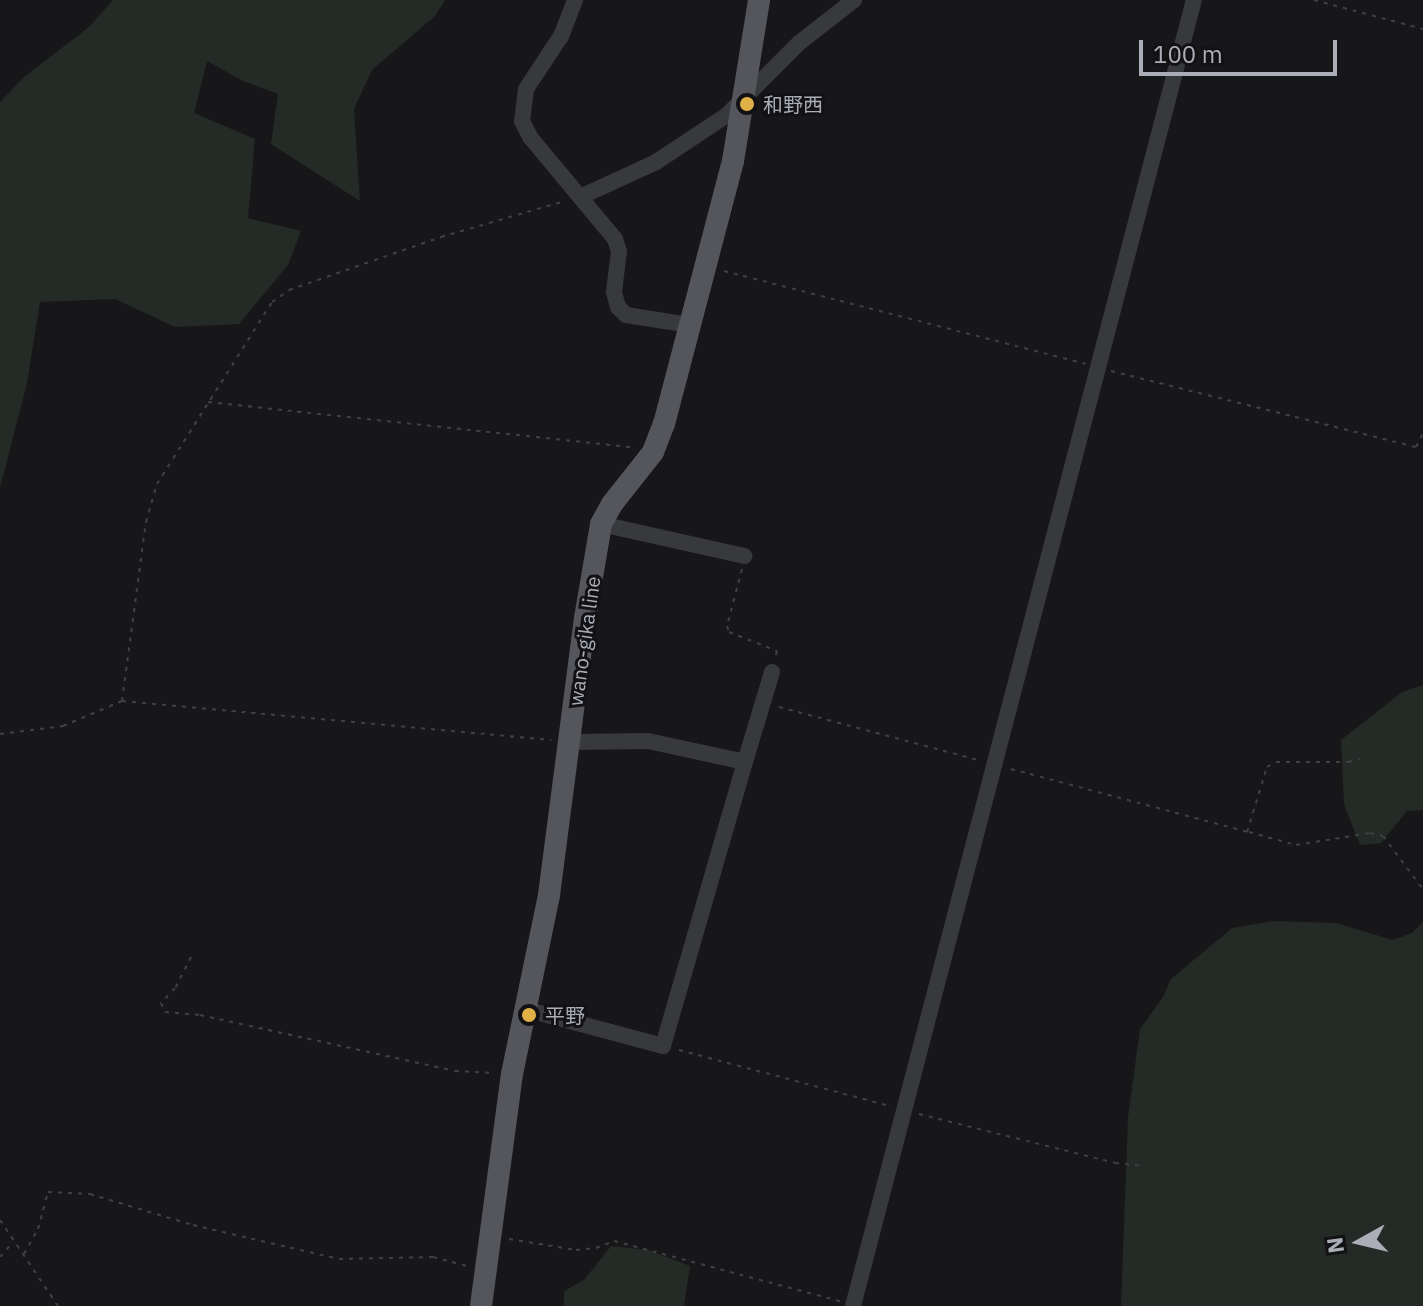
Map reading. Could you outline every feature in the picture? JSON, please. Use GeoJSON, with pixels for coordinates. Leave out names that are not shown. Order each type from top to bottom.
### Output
{"type":"FeatureCollection","features":[{"type":"Feature","properties":{"kind":"main road","name":"wano-gika line"},"geometry":{"type":"LineString","coordinates":[[481,1306],[512,1074],[549,895],[585,618],[601,524],[612,504],[653,452],[664,424],[733,161],[759,0]]}},
{"type":"Feature","properties":{"kind":"street"},"geometry":{"type":"LineString","coordinates":[[575,0],[561,36],[526,89],[522,121],[530,137],[615,239],[619,251],[614,292],[618,307],[626,315],[690,325]]}},
{"type":"Feature","properties":{"kind":"street"},"geometry":{"type":"LineString","coordinates":[[580,197],[656,162],[727,115],[799,43],[854,0]]}},
{"type":"Feature","properties":{"kind":"street"},"geometry":{"type":"LineString","coordinates":[[853,1305],[1194,0]]}},
{"type":"Feature","properties":{"kind":"street"},"geometry":{"type":"LineString","coordinates":[[601,524],[744,556]]}},
{"type":"Feature","properties":{"kind":"street"},"geometry":{"type":"LineString","coordinates":[[525,1009],[663,1046],[772,672]]}},
{"type":"Feature","properties":{"kind":"street"},"geometry":{"type":"LineString","coordinates":[[571,742],[648,741],[745,762]]}},
{"type":"Feature","properties":{"kind":"path"},"geometry":{"type":"LineString","coordinates":[[1314,0],[1423,29]]}},
{"type":"Feature","properties":{"kind":"path"},"geometry":{"type":"LineString","coordinates":[[122,701],[146,522],[157,484],[272,302],[289,290],[441,237],[580,197]]}},
{"type":"Feature","properties":{"kind":"path"},"geometry":{"type":"LineString","coordinates":[[705,266],[1416,447],[1423,433]]}},
{"type":"Feature","properties":{"kind":"path"},"geometry":{"type":"LineString","coordinates":[[207,402],[641,448],[653,452]]}},
{"type":"Feature","properties":{"kind":"path"},"geometry":{"type":"LineString","coordinates":[[744,556],[727,626],[729,632],[777,651],[772,672]]}},
{"type":"Feature","properties":{"kind":"path"},"geometry":{"type":"LineString","coordinates":[[0,734],[63,726],[122,701],[571,742]]}},
{"type":"Feature","properties":{"kind":"path"},"geometry":{"type":"LineString","coordinates":[[762,703],[1296,845],[1370,833],[1383,836],[1423,889]]}},
{"type":"Feature","properties":{"kind":"path"},"geometry":{"type":"LineString","coordinates":[[1247,832],[1267,767],[1276,762],[1348,762],[1360,759]]}},
{"type":"Feature","properties":{"kind":"path"},"geometry":{"type":"LineString","coordinates":[[191,957],[175,988],[161,1003],[165,1012],[200,1015],[455,1071],[512,1074]]}},
{"type":"Feature","properties":{"kind":"path"},"geometry":{"type":"LineString","coordinates":[[663,1046],[1115,1163],[1144,1166]]}},
{"type":"Feature","properties":{"kind":"path"},"geometry":{"type":"LineString","coordinates":[[24,1254],[38,1229],[48,1192],[90,1194],[193,1225],[339,1259],[433,1257],[486,1271]]}},
{"type":"Feature","properties":{"kind":"path"},"geometry":{"type":"LineString","coordinates":[[0,1220],[58,1306]]}},
{"type":"Feature","properties":{"kind":"path"},"geometry":{"type":"LineString","coordinates":[[492,1236],[576,1250],[596,1248],[614,1241],[853,1305]]}},
{"type":"Feature","properties":{"kind":"path"},"geometry":{"type":"LineString","coordinates":[[0,1257],[14,1241]]}},
{"type":"Feature","properties":{"kind":"shaded area"},"geometry":{"type":"Polygon","coordinates":[[[113,0],[445,0],[435,16],[372,70],[354,109],[360,201],[271,144],[278,94],[243,81],[207,61],[194,113],[255,139],[248,218],[301,231],[288,265],[239,324],[175,327],[115,299],[40,302],[27,383],[0,488],[0,102],[24,77],[89,27],[113,0]]]}},
{"type":"Feature","properties":{"kind":"shaded area"},"geometry":{"type":"Polygon","coordinates":[[[1423,685],[1423,810],[1407,811],[1381,843],[1360,845],[1344,804],[1341,740],[1402,692],[1423,685]]]}},
{"type":"Feature","properties":{"kind":"shaded area"},"geometry":{"type":"Polygon","coordinates":[[[1274,921],[1336,923],[1393,940],[1412,933],[1423,922],[1423,1306],[1121,1306],[1128,1117],[1140,1029],[1163,997],[1171,979],[1232,928],[1274,921]]]}},
{"type":"Feature","properties":{"kind":"shaded area"},"geometry":{"type":"Polygon","coordinates":[[[611,1246],[648,1250],[690,1266],[684,1306],[564,1306],[564,1291],[584,1280],[611,1246]]]}},
{"type":"Feature","properties":{"kind":"place","name":"和野西"},"geometry":{"type":"Point","coordinates":[747,104]}},
{"type":"Feature","properties":{"kind":"place","name":"平野"},"geometry":{"type":"Point","coordinates":[529,1015]}}]}
